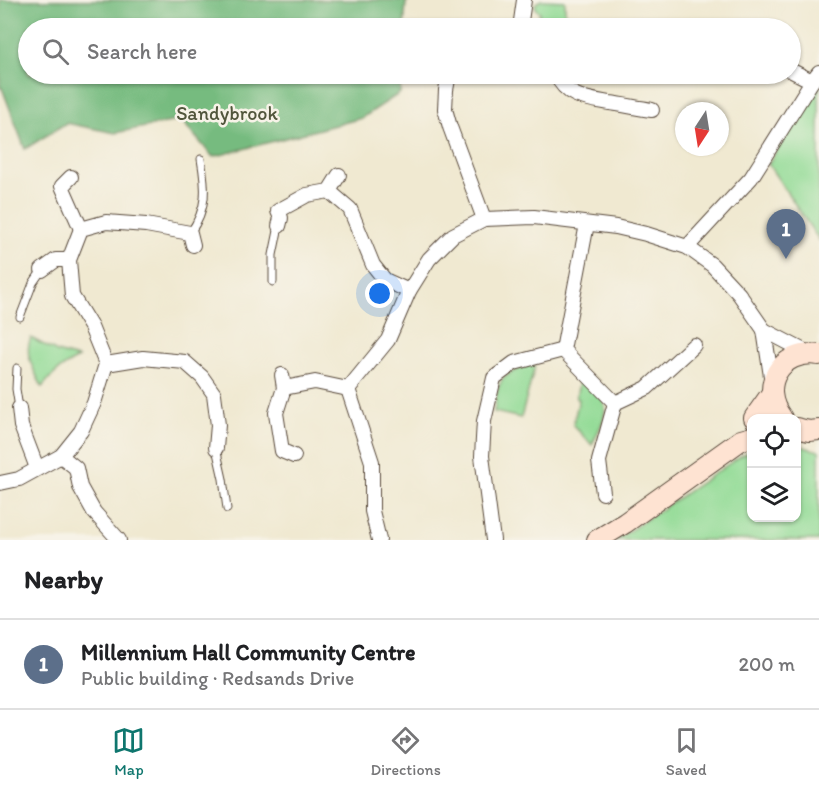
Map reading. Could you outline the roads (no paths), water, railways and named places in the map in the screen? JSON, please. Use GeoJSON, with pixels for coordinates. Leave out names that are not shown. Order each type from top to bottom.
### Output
{"type":"FeatureCollection","features":[{"type":"Feature","properties":{"kind":"main road"},"geometry":{"type":"LineString","coordinates":[[756,414],[772,389],[777,371],[786,362],[798,356],[815,355]]}},
{"type":"Feature","properties":{"kind":"main road"},"geometry":{"type":"LineString","coordinates":[[772,389],[774,407],[779,414]]}},
{"type":"Feature","properties":{"kind":"main road"},"geometry":{"type":"LineString","coordinates":[[597,540],[746,438]]}},
{"type":"Feature","properties":{"kind":"street"},"geometry":{"type":"LineString","coordinates":[[521,18],[524,0]]}},
{"type":"Feature","properties":{"kind":"street"},"geometry":{"type":"LineString","coordinates":[[687,247],[751,178],[815,77]]}},
{"type":"Feature","properties":{"kind":"street"},"geometry":{"type":"LineString","coordinates":[[447,84],[445,109],[484,219]]}},
{"type":"Feature","properties":{"kind":"street"},"geometry":{"type":"LineString","coordinates":[[560,84],[582,98],[652,110]]}},
{"type":"Feature","properties":{"kind":"street"},"geometry":{"type":"LineString","coordinates":[[279,226],[281,218],[278,211],[307,195],[329,191],[339,175]]}},
{"type":"Feature","properties":{"kind":"street"},"geometry":{"type":"LineString","coordinates":[[0,483],[19,479],[61,456],[81,431],[94,403],[106,364],[91,327],[72,296],[69,260],[81,229],[62,186],[72,177]]}},
{"type":"Feature","properties":{"kind":"street"},"geometry":{"type":"LineString","coordinates":[[329,191],[350,208],[373,265],[385,280],[409,291]]}},
{"type":"Feature","properties":{"kind":"street"},"geometry":{"type":"LineString","coordinates":[[348,389],[388,340],[409,291],[429,259],[453,235],[484,219],[534,217],[616,227],[687,247],[712,266],[739,294],[764,330],[772,389]]}},
{"type":"Feature","properties":{"kind":"street"},"geometry":{"type":"LineString","coordinates":[[81,229],[106,222],[146,225],[192,239]]}},
{"type":"Feature","properties":{"kind":"street"},"geometry":{"type":"LineString","coordinates":[[563,350],[586,224]]}},
{"type":"Feature","properties":{"kind":"street"},"geometry":{"type":"LineString","coordinates":[[42,270],[56,260],[69,260]]}},
{"type":"Feature","properties":{"kind":"street"},"geometry":{"type":"LineString","coordinates":[[764,330],[815,355]]}},
{"type":"Feature","properties":{"kind":"street"},"geometry":{"type":"LineString","coordinates":[[603,493],[599,461],[615,404],[647,388],[694,345]]}},
{"type":"Feature","properties":{"kind":"street"},"geometry":{"type":"LineString","coordinates":[[563,350],[615,404]]}},
{"type":"Feature","properties":{"kind":"street"},"geometry":{"type":"LineString","coordinates":[[493,540],[482,456],[484,421],[494,378],[514,363],[563,350]]}},
{"type":"Feature","properties":{"kind":"street"},"geometry":{"type":"LineString","coordinates":[[106,364],[142,358],[185,362],[202,377],[214,394],[218,425],[216,448]]}},
{"type":"Feature","properties":{"kind":"street"},"geometry":{"type":"LineString","coordinates":[[294,456],[282,451],[276,413],[283,381],[315,382],[348,389]]}},
{"type":"Feature","properties":{"kind":"street"},"geometry":{"type":"LineString","coordinates":[[348,389],[372,462],[372,511],[379,540]]}},
{"type":"Feature","properties":{"kind":"street"},"geometry":{"type":"LineString","coordinates":[[19,408],[21,426],[37,468]]}},
{"type":"Feature","properties":{"kind":"street"},"geometry":{"type":"LineString","coordinates":[[61,456],[76,468],[80,487],[94,512],[119,540]]}},
{"type":"Feature","properties":{"kind":"lane"},"geometry":{"type":"LineString","coordinates":[[192,239],[204,202],[201,159]]}},
{"type":"Feature","properties":{"kind":"lane"},"geometry":{"type":"LineString","coordinates":[[273,282],[273,255],[279,226]]}},
{"type":"Feature","properties":{"kind":"lane"},"geometry":{"type":"LineString","coordinates":[[20,317],[33,283],[42,270]]}},
{"type":"Feature","properties":{"kind":"lane"},"geometry":{"type":"LineString","coordinates":[[17,368],[16,389],[19,408]]}},
{"type":"Feature","properties":{"kind":"lane"},"geometry":{"type":"LineString","coordinates":[[216,448],[227,509]]}},
{"type":"Feature","properties":{"kind":"place","name":"Millennium Hall Community Centre"},"geometry":{"type":"Point","coordinates":[786,259]}},
{"type":"Feature","properties":{"kind":"park label","name":"Sandybrook"},"geometry":{"type":"Point","coordinates":[227,113]}}]}
